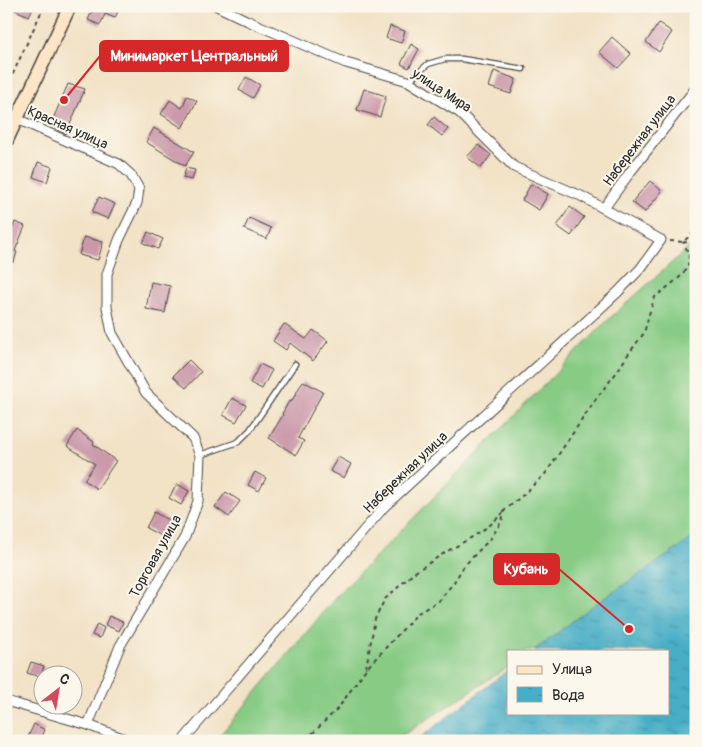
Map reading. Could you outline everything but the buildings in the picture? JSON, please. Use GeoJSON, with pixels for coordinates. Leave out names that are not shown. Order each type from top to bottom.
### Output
{"type":"FeatureCollection","features":[{"type":"Feature","properties":{"kind":"street"},"geometry":{"type":"LineString","coordinates":[[6,142],[11,118],[70,6]]}},
{"type":"Feature","properties":{"kind":"street","name":"улица Мира"},"geometry":{"type":"LineString","coordinates":[[218,6],[346,63],[408,81],[460,114],[514,167],[581,196],[662,240]]}},
{"type":"Feature","properties":{"kind":"street","name":"Набережная улица"},"geometry":{"type":"LineString","coordinates":[[604,208],[696,88]]}},
{"type":"Feature","properties":{"kind":"street","name":"Красная улица"},"geometry":{"type":"LineString","coordinates":[[11,118],[119,164],[131,175],[139,189],[137,203],[119,240],[107,274],[106,307],[112,333],[146,393],[193,438],[200,455]]}},
{"type":"Feature","properties":{"kind":"street","name":"Набережная улица"},"geometry":{"type":"LineString","coordinates":[[183,740],[384,508],[618,292],[641,268],[662,240]]}},
{"type":"Feature","properties":{"kind":"street","name":"Торговая улица"},"geometry":{"type":"LineString","coordinates":[[88,726],[120,646],[185,537],[198,501],[200,455]]}},
{"type":"Feature","properties":{"kind":"street"},"geometry":{"type":"LineString","coordinates":[[6,701],[130,741]]}},
{"type":"Feature","properties":{"kind":"lane"},"geometry":{"type":"LineString","coordinates":[[408,81],[428,64],[445,59],[462,59],[523,68]]}},
{"type":"Feature","properties":{"kind":"lane"},"geometry":{"type":"LineString","coordinates":[[200,455],[238,442],[250,430],[295,364]]}},
{"type":"Feature","properties":{"kind":"path"},"geometry":{"type":"LineString","coordinates":[[6,89],[44,6]]}},
{"type":"Feature","properties":{"kind":"path"},"geometry":{"type":"LineString","coordinates":[[683,242],[696,230]]}},
{"type":"Feature","properties":{"kind":"path"},"geometry":{"type":"LineString","coordinates":[[662,240],[696,244]]}},
{"type":"Feature","properties":{"kind":"path"},"geometry":{"type":"LineString","coordinates":[[365,670],[375,619],[385,599],[415,572],[490,525],[546,473],[598,396],[644,333],[656,297],[679,278],[688,267],[689,254],[683,242]]}},
{"type":"Feature","properties":{"kind":"path"},"geometry":{"type":"LineString","coordinates":[[298,741],[314,732],[339,707],[365,670],[418,613],[438,601],[454,582],[464,566],[491,538],[502,522],[504,511]]}},
{"type":"Feature","properties":{"kind":"green space"},"geometry":{"type":"Polygon","coordinates":[[[696,241],[696,545],[534,650],[507,650],[507,668],[394,741],[215,741],[337,596],[610,318],[696,241]]]}},
{"type":"Feature","properties":{"kind":"water"},"geometry":{"type":"Polygon","coordinates":[[[696,536],[696,741],[416,741],[507,671],[507,714],[670,714],[670,650],[535,650],[591,607],[696,536]]]}},
{"type":"Feature","properties":{"kind":"place","name":"Минимаркет Центральный"},"geometry":{"type":"Point","coordinates":[64,100]}},
{"type":"Feature","properties":{"kind":"place","name":"Кубань"},"geometry":{"type":"Point","coordinates":[629,629]}}]}
